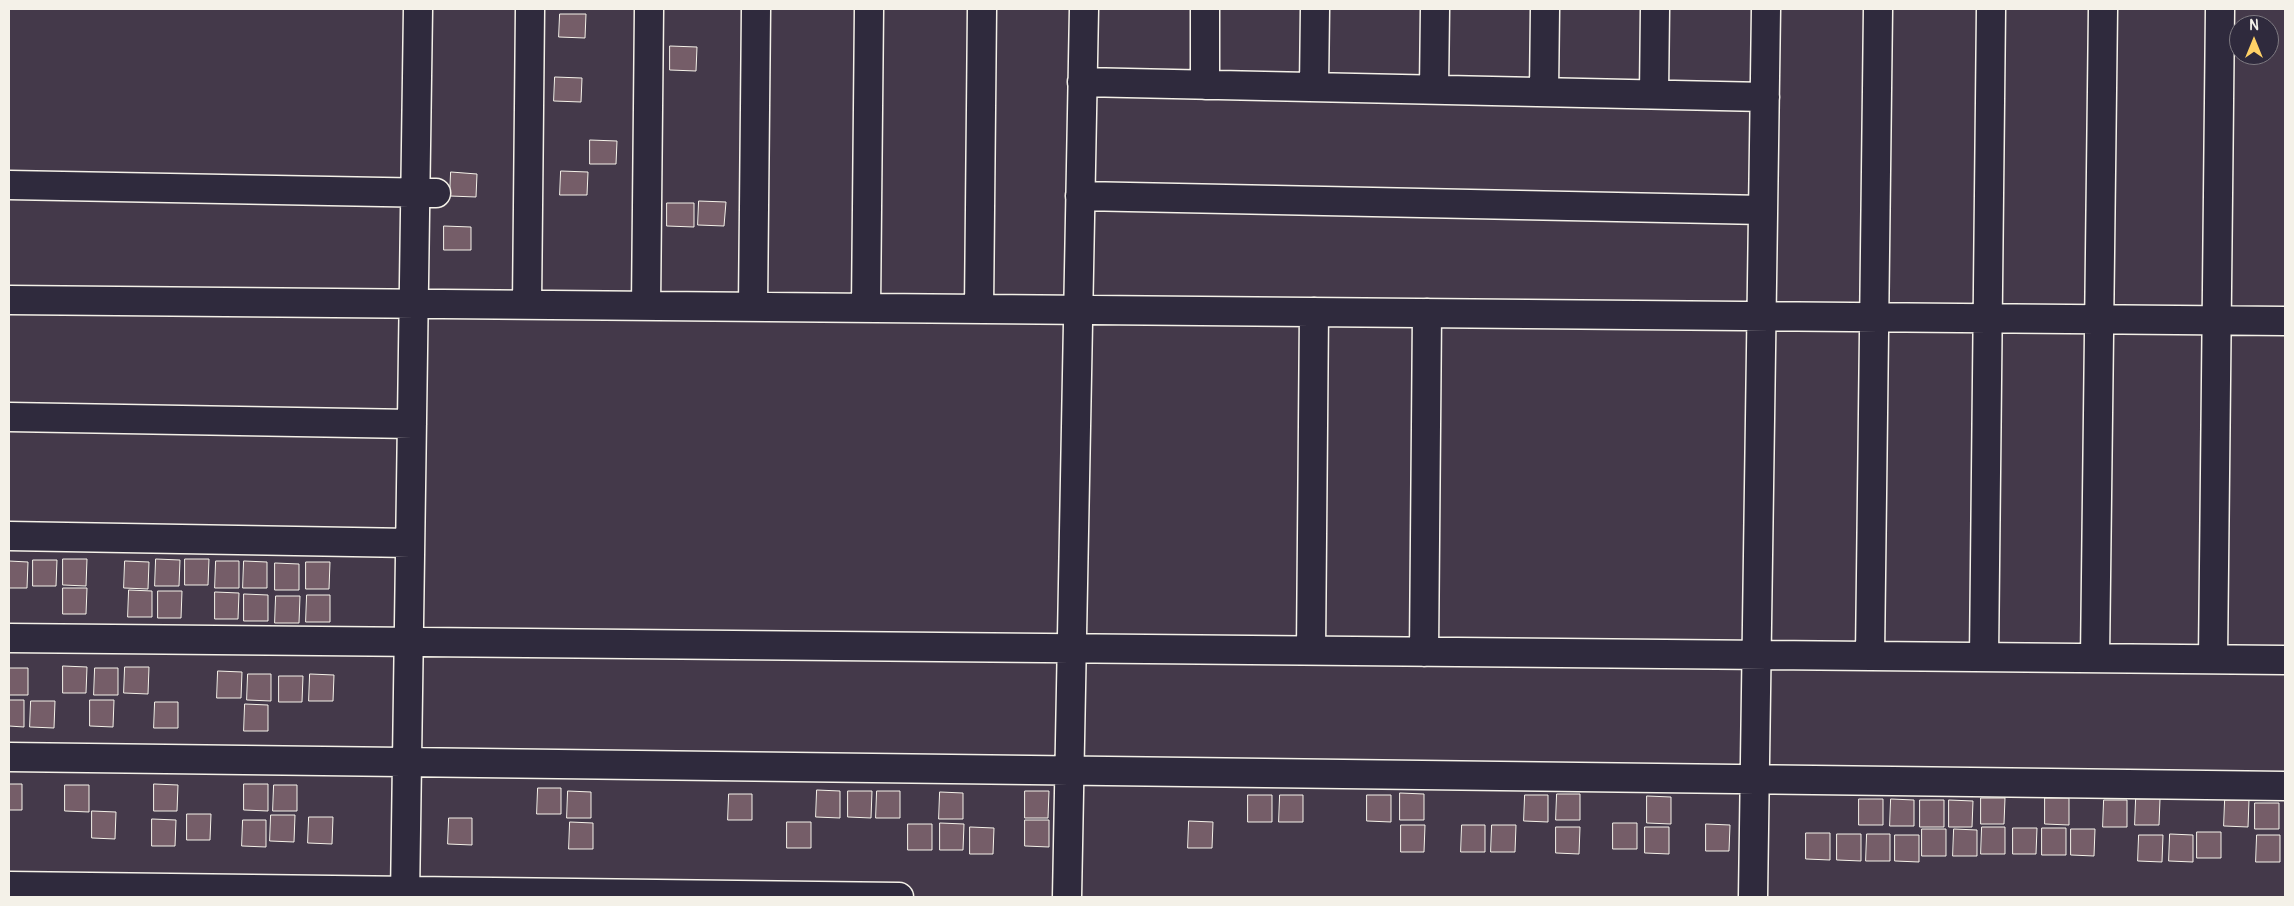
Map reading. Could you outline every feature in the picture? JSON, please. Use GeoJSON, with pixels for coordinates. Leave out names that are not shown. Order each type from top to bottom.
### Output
{"type":"FeatureCollection","features":[{"type":"Feature","properties":{"kind":"street"},"geometry":{"type":"LineString","coordinates":[[406,894],[414,303],[426,192],[418,9]]}},
{"type":"Feature","properties":{"kind":"street"},"geometry":{"type":"LineString","coordinates":[[527,304],[530,9]]}},
{"type":"Feature","properties":{"kind":"street"},"geometry":{"type":"LineString","coordinates":[[646,306],[649,9]]}},
{"type":"Feature","properties":{"kind":"street"},"geometry":{"type":"LineString","coordinates":[[753,307],[756,9]]}},
{"type":"Feature","properties":{"kind":"street"},"geometry":{"type":"LineString","coordinates":[[866,308],[869,9]]}},
{"type":"Feature","properties":{"kind":"street"},"geometry":{"type":"LineString","coordinates":[[979,309],[982,9]]}},
{"type":"Feature","properties":{"kind":"street"},"geometry":{"type":"LineString","coordinates":[[1067,897],[1084,9]]}},
{"type":"Feature","properties":{"kind":"street"},"geometry":{"type":"LineString","coordinates":[[1204,85],[1205,9]]}},
{"type":"Feature","properties":{"kind":"street"},"geometry":{"type":"LineString","coordinates":[[1314,9],[1314,87]]}},
{"type":"Feature","properties":{"kind":"street"},"geometry":{"type":"LineString","coordinates":[[1434,9],[1434,90]]}},
{"type":"Feature","properties":{"kind":"street"},"geometry":{"type":"LineString","coordinates":[[1544,92],[1545,9]]}},
{"type":"Feature","properties":{"kind":"street"},"geometry":{"type":"LineString","coordinates":[[1654,94],[1655,9]]}},
{"type":"Feature","properties":{"kind":"street"},"geometry":{"type":"LineString","coordinates":[[1754,897],[1766,9]]}},
{"type":"Feature","properties":{"kind":"street"},"geometry":{"type":"LineString","coordinates":[[1870,656],[1878,9]]}},
{"type":"Feature","properties":{"kind":"street"},"geometry":{"type":"LineString","coordinates":[[1984,657],[1991,9]]}},
{"type":"Feature","properties":{"kind":"street"},"geometry":{"type":"LineString","coordinates":[[2095,658],[2103,9]]}},
{"type":"Feature","properties":{"kind":"street"},"geometry":{"type":"LineString","coordinates":[[2212,659],[2220,9]]}},
{"type":"Feature","properties":{"kind":"street"},"geometry":{"type":"LineString","coordinates":[[1082,82],[1764,97]]}},
{"type":"Feature","properties":{"kind":"street"},"geometry":{"type":"LineString","coordinates":[[9,185],[426,192]]}},
{"type":"Feature","properties":{"kind":"street"},"geometry":{"type":"LineString","coordinates":[[1080,196],[1763,210]]}},
{"type":"Feature","properties":{"kind":"street"},"geometry":{"type":"LineString","coordinates":[[9,300],[2285,321]]}},
{"type":"Feature","properties":{"kind":"street"},"geometry":{"type":"LineString","coordinates":[[1311,650],[1314,312]]}},
{"type":"Feature","properties":{"kind":"street"},"geometry":{"type":"LineString","coordinates":[[1424,652],[1427,314]]}},
{"type":"Feature","properties":{"kind":"street"},"geometry":{"type":"LineString","coordinates":[[9,417],[412,424]]}},
{"type":"Feature","properties":{"kind":"street"},"geometry":{"type":"LineString","coordinates":[[9,536],[410,543]]}},
{"type":"Feature","properties":{"kind":"street"},"geometry":{"type":"LineString","coordinates":[[9,638],[2285,660]]}},
{"type":"Feature","properties":{"kind":"street"},"geometry":{"type":"LineString","coordinates":[[9,757],[2285,786]]}},
{"type":"Feature","properties":{"kind":"street"},"geometry":{"type":"LineString","coordinates":[[9,886],[406,894],[898,897]]}},
{"type":"Feature","properties":{"kind":"building"},"geometry":{"type":"Polygon","coordinates":[[[560,14],[586,14],[585,38],[559,37],[560,14]]]}},
{"type":"Feature","properties":{"kind":"building"},"geometry":{"type":"Polygon","coordinates":[[[670,46],[697,47],[696,71],[670,70],[670,46]]]}},
{"type":"Feature","properties":{"kind":"building"},"geometry":{"type":"Polygon","coordinates":[[[555,77],[582,78],[581,102],[554,101],[555,77]]]}},
{"type":"Feature","properties":{"kind":"building"},"geometry":{"type":"Polygon","coordinates":[[[590,140],[617,141],[616,164],[590,164],[590,140]]]}},
{"type":"Feature","properties":{"kind":"building"},"geometry":{"type":"Polygon","coordinates":[[[561,171],[588,172],[587,195],[560,195],[561,171]]]}},
{"type":"Feature","properties":{"kind":"building"},"geometry":{"type":"Polygon","coordinates":[[[451,172],[477,174],[476,197],[450,196],[451,172]]]}},
{"type":"Feature","properties":{"kind":"building"},"geometry":{"type":"Polygon","coordinates":[[[699,201],[726,202],[724,226],[698,225],[699,201]]]}},
{"type":"Feature","properties":{"kind":"building"},"geometry":{"type":"Polygon","coordinates":[[[667,203],[694,203],[694,227],[667,226],[667,203]]]}},
{"type":"Feature","properties":{"kind":"building"},"geometry":{"type":"Polygon","coordinates":[[[444,226],[471,227],[471,250],[444,250],[444,226]]]}},
{"type":"Feature","properties":{"kind":"building"},"geometry":{"type":"Polygon","coordinates":[[[63,559],[87,559],[86,586],[63,585],[63,559]]]}},
{"type":"Feature","properties":{"kind":"building"},"geometry":{"type":"Polygon","coordinates":[[[156,559],[180,560],[179,586],[155,586],[156,559]]]}},
{"type":"Feature","properties":{"kind":"building"},"geometry":{"type":"Polygon","coordinates":[[[185,559],[209,559],[208,585],[185,585],[185,559]]]}},
{"type":"Feature","properties":{"kind":"building"},"geometry":{"type":"Polygon","coordinates":[[[33,560],[57,560],[56,586],[33,586],[33,560]]]}},
{"type":"Feature","properties":{"kind":"building"},"geometry":{"type":"Polygon","coordinates":[[[9,561],[28,562],[27,588],[9,588],[9,561]]]}},
{"type":"Feature","properties":{"kind":"building"},"geometry":{"type":"Polygon","coordinates":[[[125,561],[149,562],[148,589],[124,588],[125,561]]]}},
{"type":"Feature","properties":{"kind":"building"},"geometry":{"type":"Polygon","coordinates":[[[216,561],[239,561],[239,588],[215,588],[216,561]]]}},
{"type":"Feature","properties":{"kind":"building"},"geometry":{"type":"Polygon","coordinates":[[[244,561],[267,562],[267,588],[243,588],[244,561]]]}},
{"type":"Feature","properties":{"kind":"building"},"geometry":{"type":"Polygon","coordinates":[[[306,562],[330,562],[329,589],[306,589],[306,562]]]}},
{"type":"Feature","properties":{"kind":"building"},"geometry":{"type":"Polygon","coordinates":[[[275,563],[299,564],[299,590],[275,590],[275,563]]]}},
{"type":"Feature","properties":{"kind":"building"},"geometry":{"type":"Polygon","coordinates":[[[63,588],[87,588],[86,614],[63,614],[63,588]]]}},
{"type":"Feature","properties":{"kind":"building"},"geometry":{"type":"Polygon","coordinates":[[[129,590],[152,591],[152,617],[128,617],[129,590]]]}},
{"type":"Feature","properties":{"kind":"building"},"geometry":{"type":"Polygon","coordinates":[[[158,591],[182,591],[181,618],[158,618],[158,591]]]}},
{"type":"Feature","properties":{"kind":"building"},"geometry":{"type":"Polygon","coordinates":[[[215,592],[239,593],[238,619],[215,619],[215,592]]]}},
{"type":"Feature","properties":{"kind":"building"},"geometry":{"type":"Polygon","coordinates":[[[244,594],[268,595],[268,621],[244,621],[244,594]]]}},
{"type":"Feature","properties":{"kind":"building"},"geometry":{"type":"Polygon","coordinates":[[[307,595],[330,595],[330,622],[306,622],[307,595]]]}},
{"type":"Feature","properties":{"kind":"building"},"geometry":{"type":"Polygon","coordinates":[[[276,596],[300,596],[299,623],[275,623],[276,596]]]}},
{"type":"Feature","properties":{"kind":"building"},"geometry":{"type":"Polygon","coordinates":[[[63,666],[87,667],[86,693],[63,693],[63,666]]]}},
{"type":"Feature","properties":{"kind":"building"},"geometry":{"type":"Polygon","coordinates":[[[125,667],[149,667],[148,694],[124,693],[125,667]]]}},
{"type":"Feature","properties":{"kind":"building"},"geometry":{"type":"Polygon","coordinates":[[[9,668],[28,668],[28,695],[9,695],[9,668]]]}},
{"type":"Feature","properties":{"kind":"building"},"geometry":{"type":"Polygon","coordinates":[[[95,668],[118,668],[118,695],[94,695],[95,668]]]}},
{"type":"Feature","properties":{"kind":"building"},"geometry":{"type":"Polygon","coordinates":[[[218,671],[242,672],[241,698],[217,698],[218,671]]]}},
{"type":"Feature","properties":{"kind":"building"},"geometry":{"type":"Polygon","coordinates":[[[248,674],[271,674],[271,701],[247,700],[248,674]]]}},
{"type":"Feature","properties":{"kind":"building"},"geometry":{"type":"Polygon","coordinates":[[[310,674],[334,675],[333,701],[309,701],[310,674]]]}},
{"type":"Feature","properties":{"kind":"building"},"geometry":{"type":"Polygon","coordinates":[[[279,676],[303,676],[302,702],[279,702],[279,676]]]}},
{"type":"Feature","properties":{"kind":"building"},"geometry":{"type":"Polygon","coordinates":[[[9,700],[24,700],[24,727],[9,726],[9,700]]]}},
{"type":"Feature","properties":{"kind":"building"},"geometry":{"type":"Polygon","coordinates":[[[90,700],[114,700],[113,727],[90,726],[90,700]]]}},
{"type":"Feature","properties":{"kind":"building"},"geometry":{"type":"Polygon","coordinates":[[[31,701],[55,701],[54,728],[30,727],[31,701]]]}},
{"type":"Feature","properties":{"kind":"building"},"geometry":{"type":"Polygon","coordinates":[[[155,702],[178,702],[178,728],[154,728],[155,702]]]}},
{"type":"Feature","properties":{"kind":"building"},"geometry":{"type":"Polygon","coordinates":[[[245,704],[268,705],[268,731],[244,731],[245,704]]]}},
{"type":"Feature","properties":{"kind":"building"},"geometry":{"type":"Polygon","coordinates":[[[9,784],[22,784],[22,810],[9,810],[9,784]]]}},
{"type":"Feature","properties":{"kind":"building"},"geometry":{"type":"Polygon","coordinates":[[[154,784],[178,785],[177,811],[154,811],[154,784]]]}},
{"type":"Feature","properties":{"kind":"building"},"geometry":{"type":"Polygon","coordinates":[[[244,784],[268,784],[268,811],[244,810],[244,784]]]}},
{"type":"Feature","properties":{"kind":"building"},"geometry":{"type":"Polygon","coordinates":[[[65,785],[89,785],[89,812],[65,811],[65,785]]]}},
{"type":"Feature","properties":{"kind":"building"},"geometry":{"type":"Polygon","coordinates":[[[274,785],[297,785],[297,811],[273,811],[274,785]]]}},
{"type":"Feature","properties":{"kind":"building"},"geometry":{"type":"Polygon","coordinates":[[[538,788],[561,788],[561,814],[537,814],[538,788]]]}},
{"type":"Feature","properties":{"kind":"building"},"geometry":{"type":"Polygon","coordinates":[[[817,790],[840,791],[840,818],[816,817],[817,790]]]}},
{"type":"Feature","properties":{"kind":"building"},"geometry":{"type":"Polygon","coordinates":[[[568,791],[591,792],[591,818],[567,818],[568,791]]]}},
{"type":"Feature","properties":{"kind":"building"},"geometry":{"type":"Polygon","coordinates":[[[848,791],[872,791],[871,818],[848,817],[848,791]]]}},
{"type":"Feature","properties":{"kind":"building"},"geometry":{"type":"Polygon","coordinates":[[[877,791],[900,791],[900,818],[876,818],[877,791]]]}},
{"type":"Feature","properties":{"kind":"building"},"geometry":{"type":"Polygon","coordinates":[[[1025,791],[1049,791],[1048,818],[1025,818],[1025,791]]]}},
{"type":"Feature","properties":{"kind":"building"},"geometry":{"type":"Polygon","coordinates":[[[940,792],[963,793],[963,819],[939,819],[940,792]]]}},
{"type":"Feature","properties":{"kind":"building"},"geometry":{"type":"Polygon","coordinates":[[[1400,793],[1424,794],[1424,820],[1400,820],[1400,793]]]}},
{"type":"Feature","properties":{"kind":"building"},"geometry":{"type":"Polygon","coordinates":[[[729,794],[752,794],[752,820],[728,820],[729,794]]]}},
{"type":"Feature","properties":{"kind":"building"},"geometry":{"type":"Polygon","coordinates":[[[1557,794],[1580,794],[1580,820],[1556,820],[1557,794]]]}},
{"type":"Feature","properties":{"kind":"building"},"geometry":{"type":"Polygon","coordinates":[[[1248,795],[1272,795],[1272,822],[1248,822],[1248,795]]]}},
{"type":"Feature","properties":{"kind":"building"},"geometry":{"type":"Polygon","coordinates":[[[1280,795],[1303,795],[1303,822],[1279,822],[1280,795]]]}},
{"type":"Feature","properties":{"kind":"building"},"geometry":{"type":"Polygon","coordinates":[[[1367,795],[1391,795],[1391,822],[1367,821],[1367,795]]]}},
{"type":"Feature","properties":{"kind":"building"},"geometry":{"type":"Polygon","coordinates":[[[1525,795],[1548,795],[1548,822],[1524,821],[1525,795]]]}},
{"type":"Feature","properties":{"kind":"building"},"geometry":{"type":"Polygon","coordinates":[[[1647,796],[1671,797],[1671,824],[1647,823],[1647,796]]]}},
{"type":"Feature","properties":{"kind":"building"},"geometry":{"type":"Polygon","coordinates":[[[1981,798],[2005,798],[2004,824],[1981,824],[1981,798]]]}},
{"type":"Feature","properties":{"kind":"building"},"geometry":{"type":"Polygon","coordinates":[[[2045,798],[2069,798],[2069,825],[2045,824],[2045,798]]]}},
{"type":"Feature","properties":{"kind":"building"},"geometry":{"type":"Polygon","coordinates":[[[1859,799],[1883,799],[1883,825],[1859,825],[1859,799]]]}},
{"type":"Feature","properties":{"kind":"building"},"geometry":{"type":"Polygon","coordinates":[[[1891,799],[1914,800],[1914,826],[1890,826],[1891,799]]]}},
{"type":"Feature","properties":{"kind":"building"},"geometry":{"type":"Polygon","coordinates":[[[2136,799],[2160,799],[2159,825],[2135,825],[2136,799]]]}},
{"type":"Feature","properties":{"kind":"building"},"geometry":{"type":"Polygon","coordinates":[[[1920,800],[1944,800],[1944,827],[1920,827],[1920,800]]]}},
{"type":"Feature","properties":{"kind":"building"},"geometry":{"type":"Polygon","coordinates":[[[1949,800],[1973,801],[1972,827],[1949,827],[1949,800]]]}},
{"type":"Feature","properties":{"kind":"building"},"geometry":{"type":"Polygon","coordinates":[[[2104,800],[2127,800],[2127,827],[2103,827],[2104,800]]]}},
{"type":"Feature","properties":{"kind":"building"},"geometry":{"type":"Polygon","coordinates":[[[2225,800],[2249,800],[2248,827],[2224,826],[2225,800]]]}},
{"type":"Feature","properties":{"kind":"building"},"geometry":{"type":"Polygon","coordinates":[[[2255,803],[2279,803],[2279,829],[2255,829],[2255,803]]]}},
{"type":"Feature","properties":{"kind":"building"},"geometry":{"type":"Polygon","coordinates":[[[92,811],[116,812],[115,839],[92,838],[92,811]]]}},
{"type":"Feature","properties":{"kind":"building"},"geometry":{"type":"Polygon","coordinates":[[[187,814],[211,814],[210,840],[187,840],[187,814]]]}},
{"type":"Feature","properties":{"kind":"building"},"geometry":{"type":"Polygon","coordinates":[[[271,815],[295,815],[294,842],[270,841],[271,815]]]}},
{"type":"Feature","properties":{"kind":"building"},"geometry":{"type":"Polygon","coordinates":[[[309,817],[333,817],[332,844],[308,843],[309,817]]]}},
{"type":"Feature","properties":{"kind":"building"},"geometry":{"type":"Polygon","coordinates":[[[449,818],[472,818],[472,845],[448,844],[449,818]]]}},
{"type":"Feature","properties":{"kind":"building"},"geometry":{"type":"Polygon","coordinates":[[[152,819],[176,820],[175,846],[152,846],[152,819]]]}},
{"type":"Feature","properties":{"kind":"building"},"geometry":{"type":"Polygon","coordinates":[[[243,820],[266,820],[266,847],[242,846],[243,820]]]}},
{"type":"Feature","properties":{"kind":"building"},"geometry":{"type":"Polygon","coordinates":[[[1025,820],[1049,820],[1049,847],[1025,846],[1025,820]]]}},
{"type":"Feature","properties":{"kind":"building"},"geometry":{"type":"Polygon","coordinates":[[[1189,821],[1213,822],[1212,848],[1188,848],[1189,821]]]}},
{"type":"Feature","properties":{"kind":"building"},"geometry":{"type":"Polygon","coordinates":[[[570,822],[593,823],[593,849],[569,849],[570,822]]]}},
{"type":"Feature","properties":{"kind":"building"},"geometry":{"type":"Polygon","coordinates":[[[787,822],[811,822],[811,848],[787,848],[787,822]]]}},
{"type":"Feature","properties":{"kind":"building"},"geometry":{"type":"Polygon","coordinates":[[[940,823],[964,824],[963,850],[940,850],[940,823]]]}},
{"type":"Feature","properties":{"kind":"building"},"geometry":{"type":"Polygon","coordinates":[[[1613,823],[1637,823],[1637,849],[1613,849],[1613,823]]]}},
{"type":"Feature","properties":{"kind":"building"},"geometry":{"type":"Polygon","coordinates":[[[908,824],[932,824],[932,850],[908,850],[908,824]]]}},
{"type":"Feature","properties":{"kind":"building"},"geometry":{"type":"Polygon","coordinates":[[[1706,824],[1730,825],[1729,851],[1706,851],[1706,824]]]}},
{"type":"Feature","properties":{"kind":"building"},"geometry":{"type":"Polygon","coordinates":[[[1401,825],[1425,825],[1424,852],[1401,852],[1401,825]]]}},
{"type":"Feature","properties":{"kind":"building"},"geometry":{"type":"Polygon","coordinates":[[[1462,825],[1485,825],[1485,852],[1461,852],[1462,825]]]}},
{"type":"Feature","properties":{"kind":"building"},"geometry":{"type":"Polygon","coordinates":[[[1492,825],[1516,825],[1515,852],[1491,852],[1492,825]]]}},
{"type":"Feature","properties":{"kind":"building"},"geometry":{"type":"Polygon","coordinates":[[[970,827],[994,828],[993,854],[970,854],[970,827]]]}},
{"type":"Feature","properties":{"kind":"building"},"geometry":{"type":"Polygon","coordinates":[[[1556,827],[1580,827],[1579,854],[1556,853],[1556,827]]]}},
{"type":"Feature","properties":{"kind":"building"},"geometry":{"type":"Polygon","coordinates":[[[1645,827],[1669,827],[1669,854],[1645,853],[1645,827]]]}},
{"type":"Feature","properties":{"kind":"building"},"geometry":{"type":"Polygon","coordinates":[[[1982,827],[2005,827],[2005,854],[1981,854],[1982,827]]]}},
{"type":"Feature","properties":{"kind":"building"},"geometry":{"type":"Polygon","coordinates":[[[2013,828],[2037,828],[2036,854],[2013,854],[2013,828]]]}},
{"type":"Feature","properties":{"kind":"building"},"geometry":{"type":"Polygon","coordinates":[[[2042,828],[2066,828],[2066,855],[2042,855],[2042,828]]]}},
{"type":"Feature","properties":{"kind":"building"},"geometry":{"type":"Polygon","coordinates":[[[1922,829],[1946,829],[1946,856],[1922,856],[1922,829]]]}},
{"type":"Feature","properties":{"kind":"building"},"geometry":{"type":"Polygon","coordinates":[[[1954,829],[1977,830],[1977,856],[1953,856],[1954,829]]]}},
{"type":"Feature","properties":{"kind":"building"},"geometry":{"type":"Polygon","coordinates":[[[2071,829],[2095,829],[2094,856],[2071,855],[2071,829]]]}},
{"type":"Feature","properties":{"kind":"building"},"geometry":{"type":"Polygon","coordinates":[[[2197,832],[2221,832],[2221,858],[2197,858],[2197,832]]]}},
{"type":"Feature","properties":{"kind":"building"},"geometry":{"type":"Polygon","coordinates":[[[1806,833],[1830,833],[1830,860],[1806,859],[1806,833]]]}},
{"type":"Feature","properties":{"kind":"building"},"geometry":{"type":"Polygon","coordinates":[[[1837,834],[1861,834],[1861,861],[1837,860],[1837,834]]]}},
{"type":"Feature","properties":{"kind":"building"},"geometry":{"type":"Polygon","coordinates":[[[1867,834],[1890,834],[1890,861],[1866,861],[1867,834]]]}},
{"type":"Feature","properties":{"kind":"building"},"geometry":{"type":"Polygon","coordinates":[[[2170,834],[2193,835],[2193,862],[2169,861],[2170,834]]]}},
{"type":"Feature","properties":{"kind":"building"},"geometry":{"type":"Polygon","coordinates":[[[1895,835],[1919,835],[1919,862],[1895,861],[1895,835]]]}},
{"type":"Feature","properties":{"kind":"building"},"geometry":{"type":"Polygon","coordinates":[[[2139,835],[2163,835],[2162,862],[2138,861],[2139,835]]]}},
{"type":"Feature","properties":{"kind":"building"},"geometry":{"type":"Polygon","coordinates":[[[2257,835],[2280,835],[2280,862],[2256,862],[2257,835]]]}}]}
